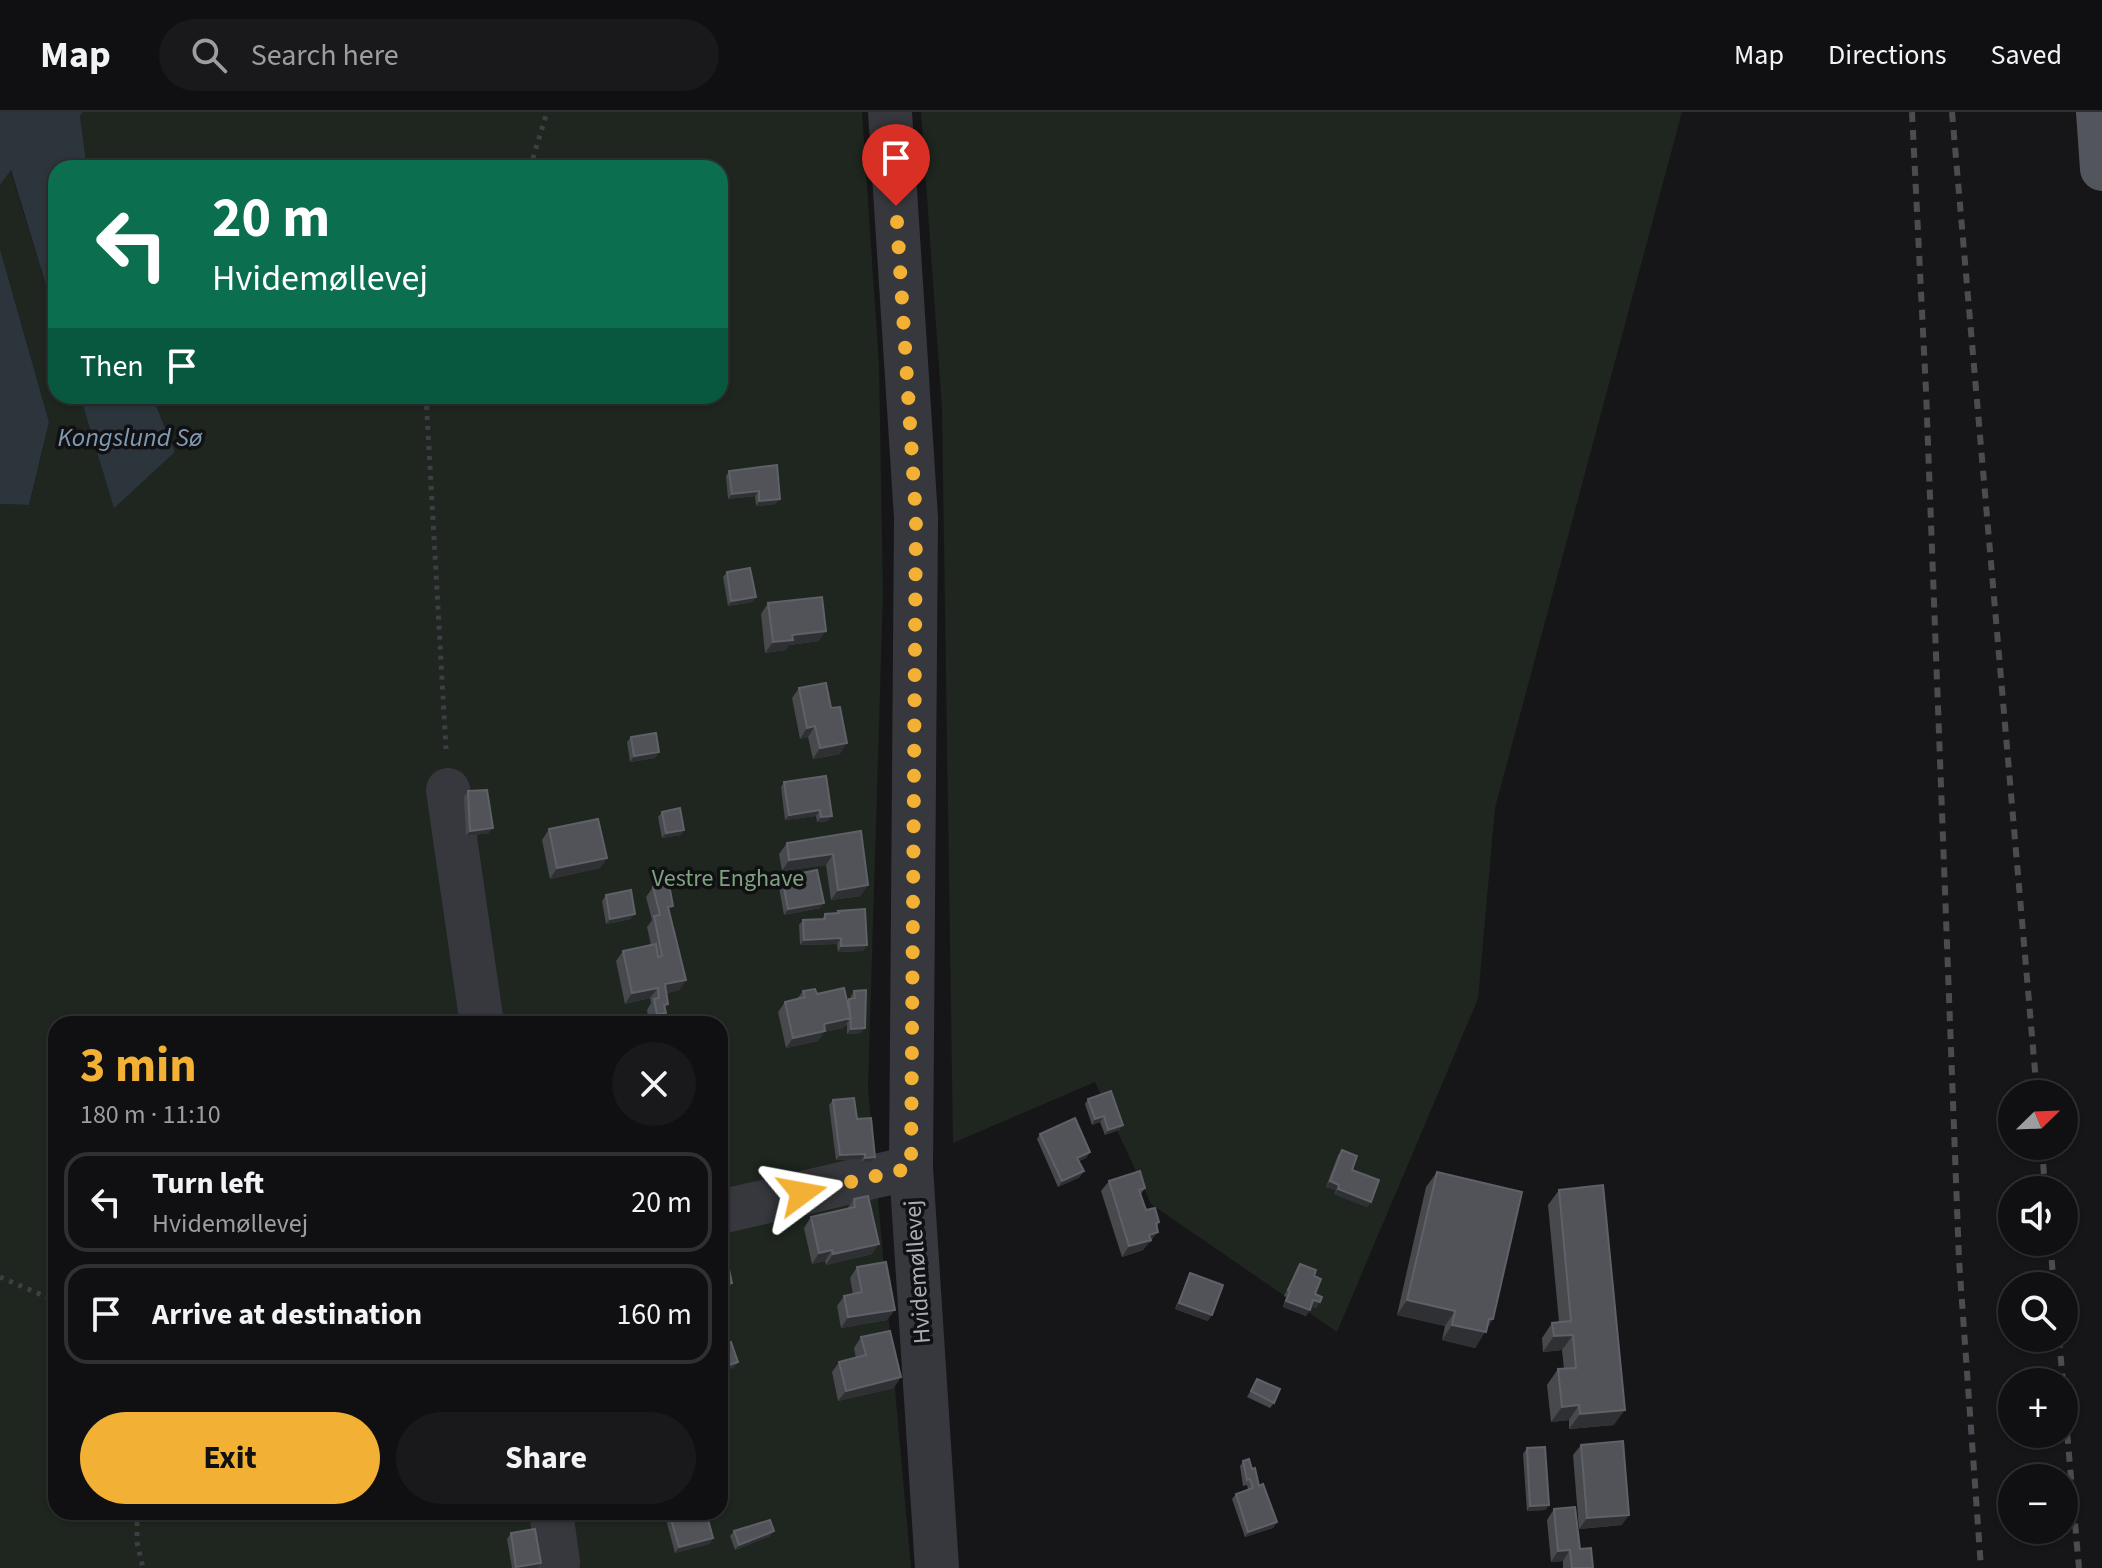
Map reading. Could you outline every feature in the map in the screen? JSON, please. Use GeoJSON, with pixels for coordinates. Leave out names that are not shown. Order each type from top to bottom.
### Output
{"type":"FeatureCollection","features":[{"type":"Feature","properties":{"kind":"main road"},"geometry":{"type":"LineString","coordinates":[[2098,112],[2102,169]]}},
{"type":"Feature","properties":{"kind":"street","name":"Hvidemøllevej"},"geometry":{"type":"LineString","coordinates":[[890,112],[916,518],[911,1168],[937,1568]]}},
{"type":"Feature","properties":{"kind":"street"},"geometry":{"type":"LineString","coordinates":[[448,790],[481,1016]]}},
{"type":"Feature","properties":{"kind":"street"},"geometry":{"type":"LineString","coordinates":[[728,1210],[911,1168]]}},
{"type":"Feature","properties":{"kind":"street"},"geometry":{"type":"LineString","coordinates":[[552,1520],[558,1562]]}},
{"type":"Feature","properties":{"kind":"path"},"geometry":{"type":"LineString","coordinates":[[532,160],[547,112]]}},
{"type":"Feature","properties":{"kind":"path"},"geometry":{"type":"LineString","coordinates":[[426,404],[448,790]]}},
{"type":"Feature","properties":{"kind":"path"},"geometry":{"type":"LineString","coordinates":[[0,1277],[48,1298]]}},
{"type":"Feature","properties":{"kind":"path"},"geometry":{"type":"LineString","coordinates":[[137,1520],[137,1542],[143,1568]]}},
{"type":"Feature","properties":{"kind":"green space","name":"Vestre Enghave"},"geometry":{"type":"Polygon","coordinates":[[[83,112],[862,112],[879,365],[883,594],[868,1087],[911,1568],[0,1568],[0,504],[29,505],[49,422],[0,249],[0,185],[10,169],[48,292],[48,404],[82,404],[114,507],[175,452],[155,404],[728,404],[728,160],[86,160],[80,116],[83,112]]]}},
{"type":"Feature","properties":{"kind":"green space"},"geometry":{"type":"Polygon","coordinates":[[[921,112],[1682,112],[1495,808],[1478,999],[1337,1332],[1151,1204],[1095,1082],[953,1143],[942,409],[921,112]]]}},
{"type":"Feature","properties":{"kind":"water"},"geometry":{"type":"Polygon","coordinates":[[[0,112],[83,112],[80,116],[86,160],[48,160],[48,292],[11,170],[0,185],[0,112]]]}},
{"type":"Feature","properties":{"kind":"water","name":"Kongslund Sø"},"geometry":{"type":"Polygon","coordinates":[[[0,249],[49,422],[29,505],[0,504],[0,249]]]}},
{"type":"Feature","properties":{"kind":"water","name":"Kongslund Sø"},"geometry":{"type":"Polygon","coordinates":[[[82,404],[155,404],[175,452],[114,508],[82,404]]]}},
{"type":"Feature","properties":{"kind":"building"},"geometry":{"type":"Polygon","coordinates":[[[777,465],[780,499],[759,501],[759,491],[732,494],[729,471],[777,465]]]}},
{"type":"Feature","properties":{"kind":"building"},"geometry":{"type":"Polygon","coordinates":[[[750,568],[756,597],[731,601],[727,572],[750,568]]]}},
{"type":"Feature","properties":{"kind":"building"},"geometry":{"type":"Polygon","coordinates":[[[822,597],[826,631],[792,635],[793,640],[773,642],[768,603],[822,597]]]}},
{"type":"Feature","properties":{"kind":"building"},"geometry":{"type":"Polygon","coordinates":[[[826,683],[831,708],[840,707],[847,743],[820,748],[815,726],[807,728],[799,688],[826,683]]]}},
{"type":"Feature","properties":{"kind":"building"},"geometry":{"type":"Polygon","coordinates":[[[656,733],[659,752],[634,756],[631,737],[656,733]]]}},
{"type":"Feature","properties":{"kind":"building"},"geometry":{"type":"Polygon","coordinates":[[[826,776],[832,816],[821,817],[820,810],[789,815],[784,782],[826,776]]]}},
{"type":"Feature","properties":{"kind":"building"},"geometry":{"type":"Polygon","coordinates":[[[487,790],[493,828],[470,831],[468,791],[487,790]]]}},
{"type":"Feature","properties":{"kind":"building"},"geometry":{"type":"Polygon","coordinates":[[[680,808],[684,830],[666,833],[662,812],[680,808]]]}},
{"type":"Feature","properties":{"kind":"building"},"geometry":{"type":"Polygon","coordinates":[[[598,819],[607,858],[557,868],[549,829],[598,819]]]}},
{"type":"Feature","properties":{"kind":"building"},"geometry":{"type":"Polygon","coordinates":[[[861,831],[868,885],[838,890],[833,854],[789,860],[787,843],[861,831]]]}},
{"type":"Feature","properties":{"kind":"building"},"geometry":{"type":"Polygon","coordinates":[[[817,870],[824,903],[788,909],[782,877],[817,870]]]}},
{"type":"Feature","properties":{"kind":"building"},"geometry":{"type":"Polygon","coordinates":[[[669,884],[673,906],[668,907],[686,980],[665,984],[666,1013],[657,1014],[654,999],[659,998],[658,988],[632,993],[623,951],[656,944],[658,957],[662,956],[654,916],[660,915],[653,887],[669,884]]]}},
{"type":"Feature","properties":{"kind":"building"},"geometry":{"type":"Polygon","coordinates":[[[631,890],[635,914],[610,919],[606,895],[631,890]]]}},
{"type":"Feature","properties":{"kind":"building"},"geometry":{"type":"Polygon","coordinates":[[[865,909],[867,945],[841,946],[841,938],[804,940],[803,920],[825,919],[825,914],[865,909]]]}},
{"type":"Feature","properties":{"kind":"building"},"geometry":{"type":"Polygon","coordinates":[[[844,988],[851,1018],[824,1024],[825,1031],[793,1038],[785,1002],[805,997],[803,991],[815,989],[817,994],[844,988]]]}},
{"type":"Feature","properties":{"kind":"building"},"geometry":{"type":"Polygon","coordinates":[[[866,990],[865,1028],[851,1029],[849,999],[855,998],[854,991],[866,990]]]}},
{"type":"Feature","properties":{"kind":"building"},"geometry":{"type":"Polygon","coordinates":[[[1111,1091],[1123,1125],[1108,1130],[1104,1116],[1095,1119],[1088,1099],[1111,1091]]]}},
{"type":"Feature","properties":{"kind":"building"},"geometry":{"type":"Polygon","coordinates":[[[854,1098],[857,1119],[871,1118],[875,1157],[865,1158],[865,1154],[840,1155],[833,1100],[854,1098]]]}},
{"type":"Feature","properties":{"kind":"building"},"geometry":{"type":"Polygon","coordinates":[[[1075,1118],[1090,1152],[1077,1158],[1084,1171],[1062,1181],[1040,1134],[1075,1118]]]}},
{"type":"Feature","properties":{"kind":"building"},"geometry":{"type":"Polygon","coordinates":[[[1342,1150],[1357,1156],[1352,1170],[1379,1180],[1371,1202],[1338,1189],[1339,1185],[1330,1181],[1342,1150]]]}},
{"type":"Feature","properties":{"kind":"building"},"geometry":{"type":"Polygon","coordinates":[[[1140,1171],[1145,1188],[1139,1190],[1146,1210],[1155,1208],[1158,1232],[1149,1235],[1151,1240],[1129,1246],[1109,1181],[1140,1171]]]}},
{"type":"Feature","properties":{"kind":"building"},"geometry":{"type":"Polygon","coordinates":[[[1437,1172],[1522,1192],[1493,1319],[1489,1319],[1486,1332],[1452,1325],[1455,1311],[1407,1300],[1437,1172]]]}},
{"type":"Feature","properties":{"kind":"building"},"geometry":{"type":"Polygon","coordinates":[[[1603,1185],[1625,1410],[1580,1414],[1579,1405],[1562,1407],[1558,1369],[1576,1368],[1573,1335],[1554,1336],[1552,1323],[1571,1321],[1559,1190],[1603,1185]]]}},
{"type":"Feature","properties":{"kind":"building"},"geometry":{"type":"Polygon","coordinates":[[[868,1196],[879,1244],[833,1254],[832,1250],[819,1253],[811,1217],[855,1207],[854,1199],[868,1196]]]}},
{"type":"Feature","properties":{"kind":"building"},"geometry":{"type":"Polygon","coordinates":[[[886,1262],[895,1310],[848,1317],[844,1296],[862,1292],[857,1267],[886,1262]]]}},
{"type":"Feature","properties":{"kind":"building"},"geometry":{"type":"Polygon","coordinates":[[[1300,1264],[1316,1270],[1314,1276],[1321,1279],[1315,1294],[1322,1297],[1320,1302],[1313,1300],[1310,1310],[1286,1301],[1300,1264]]]}},
{"type":"Feature","properties":{"kind":"building"},"geometry":{"type":"Polygon","coordinates":[[[1190,1273],[1223,1285],[1212,1315],[1179,1303],[1190,1273]]]}},
{"type":"Feature","properties":{"kind":"building"},"geometry":{"type":"Polygon","coordinates":[[[890,1331],[901,1377],[846,1391],[839,1362],[866,1355],[861,1337],[890,1331]]]}},
{"type":"Feature","properties":{"kind":"building"},"geometry":{"type":"Polygon","coordinates":[[[731,1342],[738,1362],[728,1365],[728,1343],[731,1342]]]}},
{"type":"Feature","properties":{"kind":"building"},"geometry":{"type":"Polygon","coordinates":[[[1257,1379],[1280,1389],[1274,1403],[1251,1391],[1257,1379]]]}},
{"type":"Feature","properties":{"kind":"building"},"geometry":{"type":"Polygon","coordinates":[[[1623,1441],[1629,1515],[1587,1518],[1581,1445],[1623,1441]]]}},
{"type":"Feature","properties":{"kind":"building"},"geometry":{"type":"Polygon","coordinates":[[[1545,1447],[1549,1505],[1530,1506],[1527,1448],[1545,1447]]]}},
{"type":"Feature","properties":{"kind":"building"},"geometry":{"type":"Polygon","coordinates":[[[1249,1459],[1252,1469],[1255,1468],[1259,1486],[1263,1484],[1277,1522],[1248,1532],[1236,1494],[1253,1488],[1250,1479],[1247,1480],[1243,1461],[1249,1459]]]}},
{"type":"Feature","properties":{"kind":"building"},"geometry":{"type":"Polygon","coordinates":[[[1575,1507],[1580,1549],[1591,1548],[1593,1568],[1572,1568],[1570,1550],[1558,1551],[1554,1509],[1575,1507]]]}},
{"type":"Feature","properties":{"kind":"building"},"geometry":{"type":"Polygon","coordinates":[[[671,1520],[708,1520],[713,1538],[679,1547],[671,1520]]]}},
{"type":"Feature","properties":{"kind":"building"},"geometry":{"type":"Polygon","coordinates":[[[770,1520],[774,1531],[739,1545],[734,1531],[770,1520]]]}},
{"type":"Feature","properties":{"kind":"building"},"geometry":{"type":"Polygon","coordinates":[[[535,1529],[541,1563],[516,1567],[511,1533],[535,1529]]]}},
{"type":"Feature","properties":{"kind":"railway"},"geometry":{"type":"LineString","coordinates":[[1912,112],[1926,391],[1959,1260],[1981,1568]]}},
{"type":"Feature","properties":{"kind":"railway"},"geometry":{"type":"LineString","coordinates":[[1952,112],[2036,1080]]}},
{"type":"Feature","properties":{"kind":"railway"},"geometry":{"type":"LineString","coordinates":[[2043,1160],[2044,1176]]}},
{"type":"Feature","properties":{"kind":"railway"},"geometry":{"type":"LineString","coordinates":[[2051,1256],[2053,1272]]}},
{"type":"Feature","properties":{"kind":"railway"},"geometry":{"type":"LineString","coordinates":[[2060,1352],[2062,1368]]}},
{"type":"Feature","properties":{"kind":"railway"},"geometry":{"type":"LineString","coordinates":[[2068,1448],[2079,1568]]}},
{"type":"Feature","properties":{"kind":"route"},"geometry":{"type":"LineString","coordinates":[[802,1193],[911,1168],[916,518],[896,206]]}}]}
